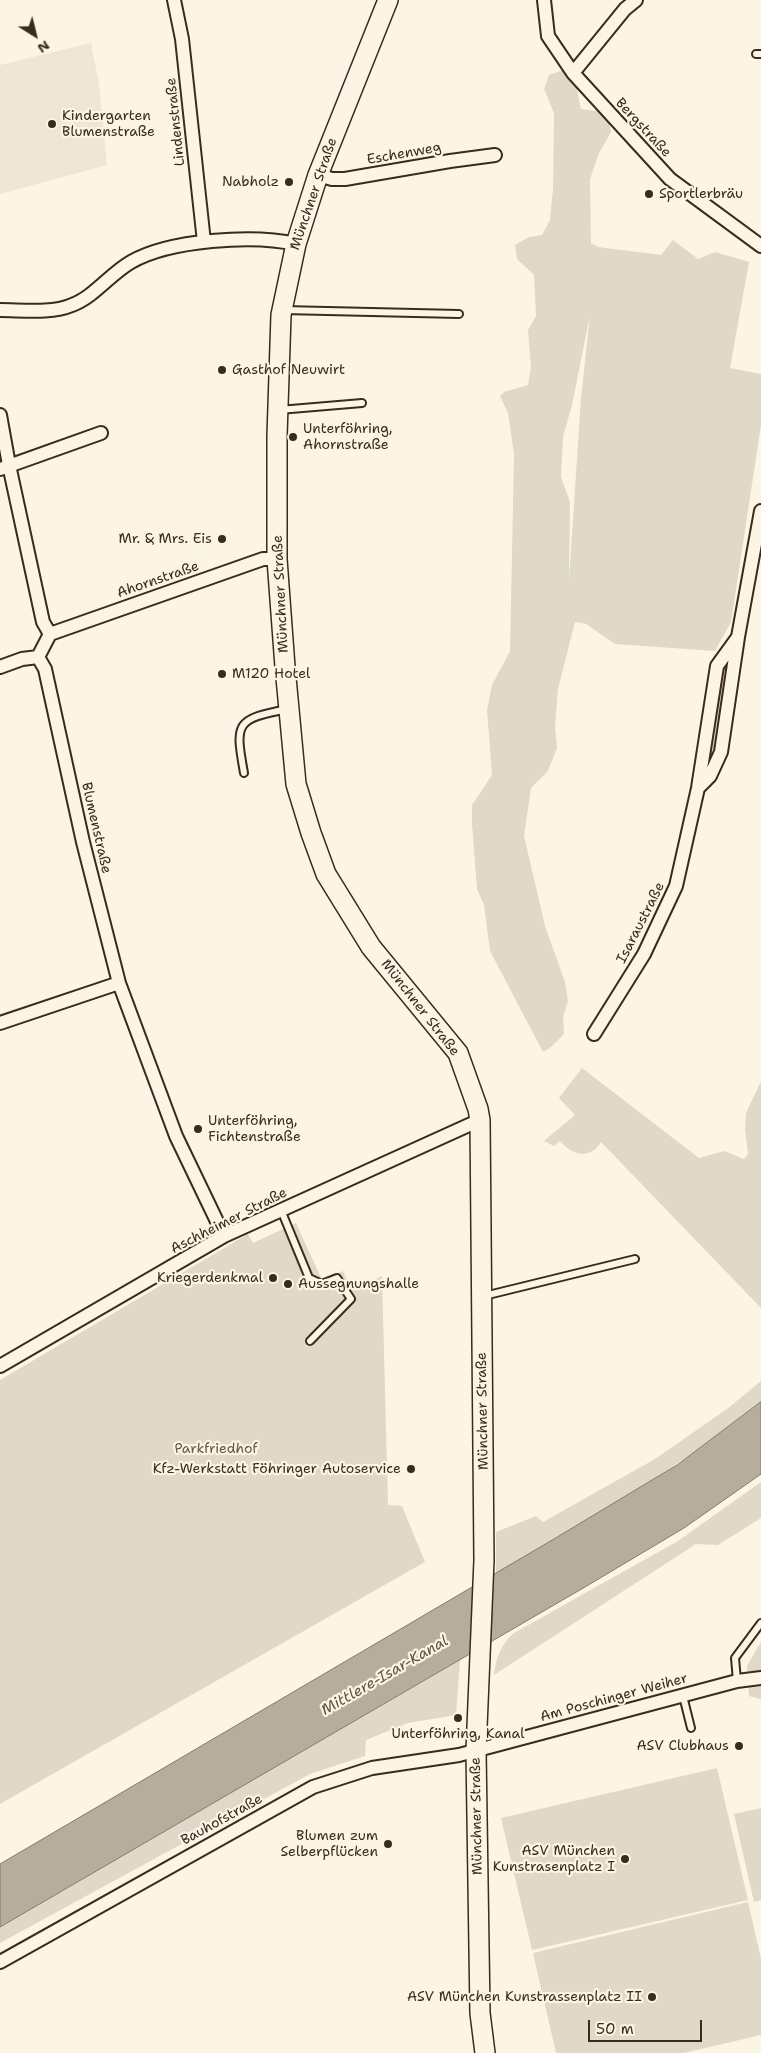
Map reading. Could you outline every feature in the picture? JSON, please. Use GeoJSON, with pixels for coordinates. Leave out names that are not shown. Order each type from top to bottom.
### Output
{"type":"FeatureCollection","features":[{"type":"Feature","properties":{"kind":"main road","name":"Münchner Straße"},"geometry":{"type":"LineString","coordinates":[[388,0],[318,175],[296,244],[282,310],[278,410],[277,559],[296,784],[311,833],[326,874],[371,947],[458,1053],[478,1109],[480,1120],[484,1560],[476,1751],[480,2014],[485,2053]]}},
{"type":"Feature","properties":{"kind":"street","name":"Lindenstraße"},"geometry":{"type":"LineString","coordinates":[[174,0],[182,39],[204,242]]}},
{"type":"Feature","properties":{"kind":"street","name":"Bergstraße"},"geometry":{"type":"LineString","coordinates":[[544,0],[548,36],[573,74],[670,179],[761,246]]}},
{"type":"Feature","properties":{"kind":"street"},"geometry":{"type":"LineString","coordinates":[[573,74],[625,9],[636,0]]}},
{"type":"Feature","properties":{"kind":"street","name":"Eschenweg"},"geometry":{"type":"LineString","coordinates":[[318,175],[332,179],[345,179],[495,155]]}},
{"type":"Feature","properties":{"kind":"street"},"geometry":{"type":"LineString","coordinates":[[0,310],[39,310],[73,305],[131,262],[153,253],[204,242],[252,239],[296,244]]}},
{"type":"Feature","properties":{"kind":"street"},"geometry":{"type":"LineString","coordinates":[[0,415],[4,467],[43,622],[50,634],[38,657],[22,659],[0,667]]}},
{"type":"Feature","properties":{"kind":"street"},"geometry":{"type":"LineString","coordinates":[[4,467],[101,433]]}},
{"type":"Feature","properties":{"kind":"street","name":"Isaraustraße"},"geometry":{"type":"LineString","coordinates":[[698,788],[710,776],[721,752],[738,637],[761,511]]}},
{"type":"Feature","properties":{"kind":"street","name":"Ahornstraße"},"geometry":{"type":"LineString","coordinates":[[50,634],[263,559],[277,559]]}},
{"type":"Feature","properties":{"kind":"street","name":"Isaraustraße"},"geometry":{"type":"LineString","coordinates":[[594,1034],[644,954],[676,886],[698,788],[717,666],[738,637]]}},
{"type":"Feature","properties":{"kind":"street","name":"Blumenstraße"},"geometry":{"type":"LineString","coordinates":[[38,657],[45,669],[83,842],[118,983],[176,1136],[224,1236]]}},
{"type":"Feature","properties":{"kind":"street"},"geometry":{"type":"LineString","coordinates":[[0,1023],[118,983]]}},
{"type":"Feature","properties":{"kind":"street","name":"Aschheimer Straße"},"geometry":{"type":"LineString","coordinates":[[0,1366],[224,1236],[480,1120]]}},
{"type":"Feature","properties":{"kind":"street","name":"Am Poschinger Weiher"},"geometry":{"type":"LineString","coordinates":[[476,1751],[737,1681],[761,1678]]}},
{"type":"Feature","properties":{"kind":"street","name":"Bauhofstraße"},"geometry":{"type":"LineString","coordinates":[[0,1962],[312,1787],[372,1768],[476,1751]]}},
{"type":"Feature","properties":{"kind":"lane"},"geometry":{"type":"LineString","coordinates":[[282,310],[459,314]]}},
{"type":"Feature","properties":{"kind":"lane"},"geometry":{"type":"LineString","coordinates":[[278,410],[362,403]]}},
{"type":"Feature","properties":{"kind":"lane"},"geometry":{"type":"LineString","coordinates":[[244,773],[238,739],[243,726],[256,717],[289,709]]}},
{"type":"Feature","properties":{"kind":"lane"},"geometry":{"type":"LineString","coordinates":[[281,1210],[309,1278],[322,1284],[337,1278],[351,1299],[310,1341]]}},
{"type":"Feature","properties":{"kind":"lane"},"geometry":{"type":"LineString","coordinates":[[482,1296],[635,1259]]}},
{"type":"Feature","properties":{"kind":"lane"},"geometry":{"type":"LineString","coordinates":[[737,1681],[734,1658],[761,1623]]}},
{"type":"Feature","properties":{"kind":"lane"},"geometry":{"type":"LineString","coordinates":[[683,1696],[691,1728]]}},
{"type":"Feature","properties":{"kind":"shaded area","name":"Kindergarten Blumenstraße"},"geometry":{"type":"Polygon","coordinates":[[[91,43],[99,84],[107,165],[0,194],[0,65],[91,43]]]}},
{"type":"Feature","properties":{"kind":"green space"},"geometry":{"type":"Polygon","coordinates":[[[563,70],[576,85],[581,109],[602,112],[609,119],[611,132],[599,153],[590,179],[591,243],[598,247],[661,255],[673,240],[698,259],[715,252],[749,262],[730,368],[761,374],[761,425],[731,622],[715,651],[615,644],[586,624],[575,622],[558,689],[555,726],[557,748],[548,771],[531,788],[524,836],[545,926],[565,982],[568,1001],[563,1017],[564,1034],[543,1052],[490,951],[484,905],[477,889],[472,805],[492,775],[487,710],[492,685],[510,651],[514,454],[508,413],[500,396],[504,392],[528,385],[531,367],[528,330],[536,316],[534,275],[517,259],[515,245],[529,237],[542,235],[550,220],[553,188],[554,113],[544,89],[549,75],[563,70]],[[590,315],[572,405],[563,437],[561,477],[570,502],[569,580],[581,398],[590,315]]]}},
{"type":"Feature","properties":{"kind":"green space"},"geometry":{"type":"Polygon","coordinates":[[[729,660],[717,755],[711,759],[707,754],[720,669],[729,660]]]}},
{"type":"Feature","properties":{"kind":"green space"},"geometry":{"type":"Polygon","coordinates":[[[582,1068],[699,1158],[724,1151],[744,1159],[748,1154],[745,1128],[746,1113],[761,1081],[761,1308],[601,1142],[592,1152],[581,1154],[570,1150],[560,1141],[554,1146],[544,1141],[575,1115],[559,1098],[582,1068]]]}},
{"type":"Feature","properties":{"kind":"green space","name":"Parkfriedhof"},"geometry":{"type":"Polygon","coordinates":[[[296,1223],[322,1280],[343,1271],[351,1290],[382,1276],[388,1505],[402,1506],[425,1562],[0,1804],[0,1380],[248,1234],[253,1243],[296,1223]]]}},
{"type":"Feature","properties":{"kind":"green space"},"geometry":{"type":"Polygon","coordinates":[[[761,1381],[761,1402],[698,1450],[598,1514],[496,1574],[496,1532],[536,1516],[543,1522],[655,1459],[727,1409],[761,1381]]]}},
{"type":"Feature","properties":{"kind":"green space"},"geometry":{"type":"Polygon","coordinates":[[[761,1482],[761,1518],[718,1545],[696,1544],[494,1675],[500,1652],[514,1633],[678,1541],[761,1482]]]}},
{"type":"Feature","properties":{"kind":"green space"},"geometry":{"type":"Polygon","coordinates":[[[761,1642],[761,1699],[749,1696],[747,1666],[761,1642]]]}},
{"type":"Feature","properties":{"kind":"green space"},"geometry":{"type":"Polygon","coordinates":[[[460,1660],[456,1715],[408,1723],[366,1740],[365,1756],[310,1774],[0,1943],[0,1927],[460,1660]]]}},
{"type":"Feature","properties":{"kind":"green space","name":"ASV München Kunstrasenplatz I"},"geometry":{"type":"Polygon","coordinates":[[[717,1768],[748,1900],[532,1950],[501,1818],[717,1768]]]}},
{"type":"Feature","properties":{"kind":"green space"},"geometry":{"type":"Polygon","coordinates":[[[761,1808],[761,1900],[754,1902],[734,1814],[761,1808]]]}},
{"type":"Feature","properties":{"kind":"green space","name":"ASV München Kunstrassenplatz II"},"geometry":{"type":"Polygon","coordinates":[[[748,1902],[761,1959],[761,2035],[684,2053],[556,2053],[533,1953],[748,1902]]]}},
{"type":"Feature","properties":{"kind":"water","name":"Mittlere-Isar-Kanal"},"geometry":{"type":"Polygon","coordinates":[[[761,1402],[761,1474],[684,1528],[0,1927],[0,1864],[677,1465],[761,1402]]]}},
{"type":"Feature","properties":{"kind":"place","name":"Kindergarten Blumenstraße"},"geometry":{"type":"Point","coordinates":[52,124]}},
{"type":"Feature","properties":{"kind":"place","name":"Nabholz"},"geometry":{"type":"Point","coordinates":[289,182]}},
{"type":"Feature","properties":{"kind":"place","name":"Sportlerbräu"},"geometry":{"type":"Point","coordinates":[649,194]}},
{"type":"Feature","properties":{"kind":"place","name":"Gasthof Neuwirt"},"geometry":{"type":"Point","coordinates":[222,370]}},
{"type":"Feature","properties":{"kind":"place","name":"Unterföhring, Ahornstraße"},"geometry":{"type":"Point","coordinates":[293,437]}},
{"type":"Feature","properties":{"kind":"place","name":"Mr. & Mrs. Eis"},"geometry":{"type":"Point","coordinates":[222,539]}},
{"type":"Feature","properties":{"kind":"place","name":"M120 Hotel"},"geometry":{"type":"Point","coordinates":[222,674]}},
{"type":"Feature","properties":{"kind":"place","name":"Unterföhring, Fichtenstraße"},"geometry":{"type":"Point","coordinates":[198,1129]}},
{"type":"Feature","properties":{"kind":"place","name":"Kriegerdenkmal"},"geometry":{"type":"Point","coordinates":[273,1278]}},
{"type":"Feature","properties":{"kind":"place","name":"Aussegnungshalle"},"geometry":{"type":"Point","coordinates":[288,1284]}},
{"type":"Feature","properties":{"kind":"place","name":"Kfz-Werkstatt Föhringer Autoservice"},"geometry":{"type":"Point","coordinates":[411,1469]}},
{"type":"Feature","properties":{"kind":"place","name":"Unterföhring, Kanal"},"geometry":{"type":"Point","coordinates":[458,1718]}},
{"type":"Feature","properties":{"kind":"place","name":"ASV Clubhaus"},"geometry":{"type":"Point","coordinates":[739,1746]}},
{"type":"Feature","properties":{"kind":"place","name":"Blumen zum Selberpflücken"},"geometry":{"type":"Point","coordinates":[388,1844]}},
{"type":"Feature","properties":{"kind":"place","name":"ASV München Kunstrasenplatz I"},"geometry":{"type":"Point","coordinates":[625,1859]}},
{"type":"Feature","properties":{"kind":"place","name":"ASV München Kunstrassenplatz II"},"geometry":{"type":"Point","coordinates":[652,1997]}}]}
